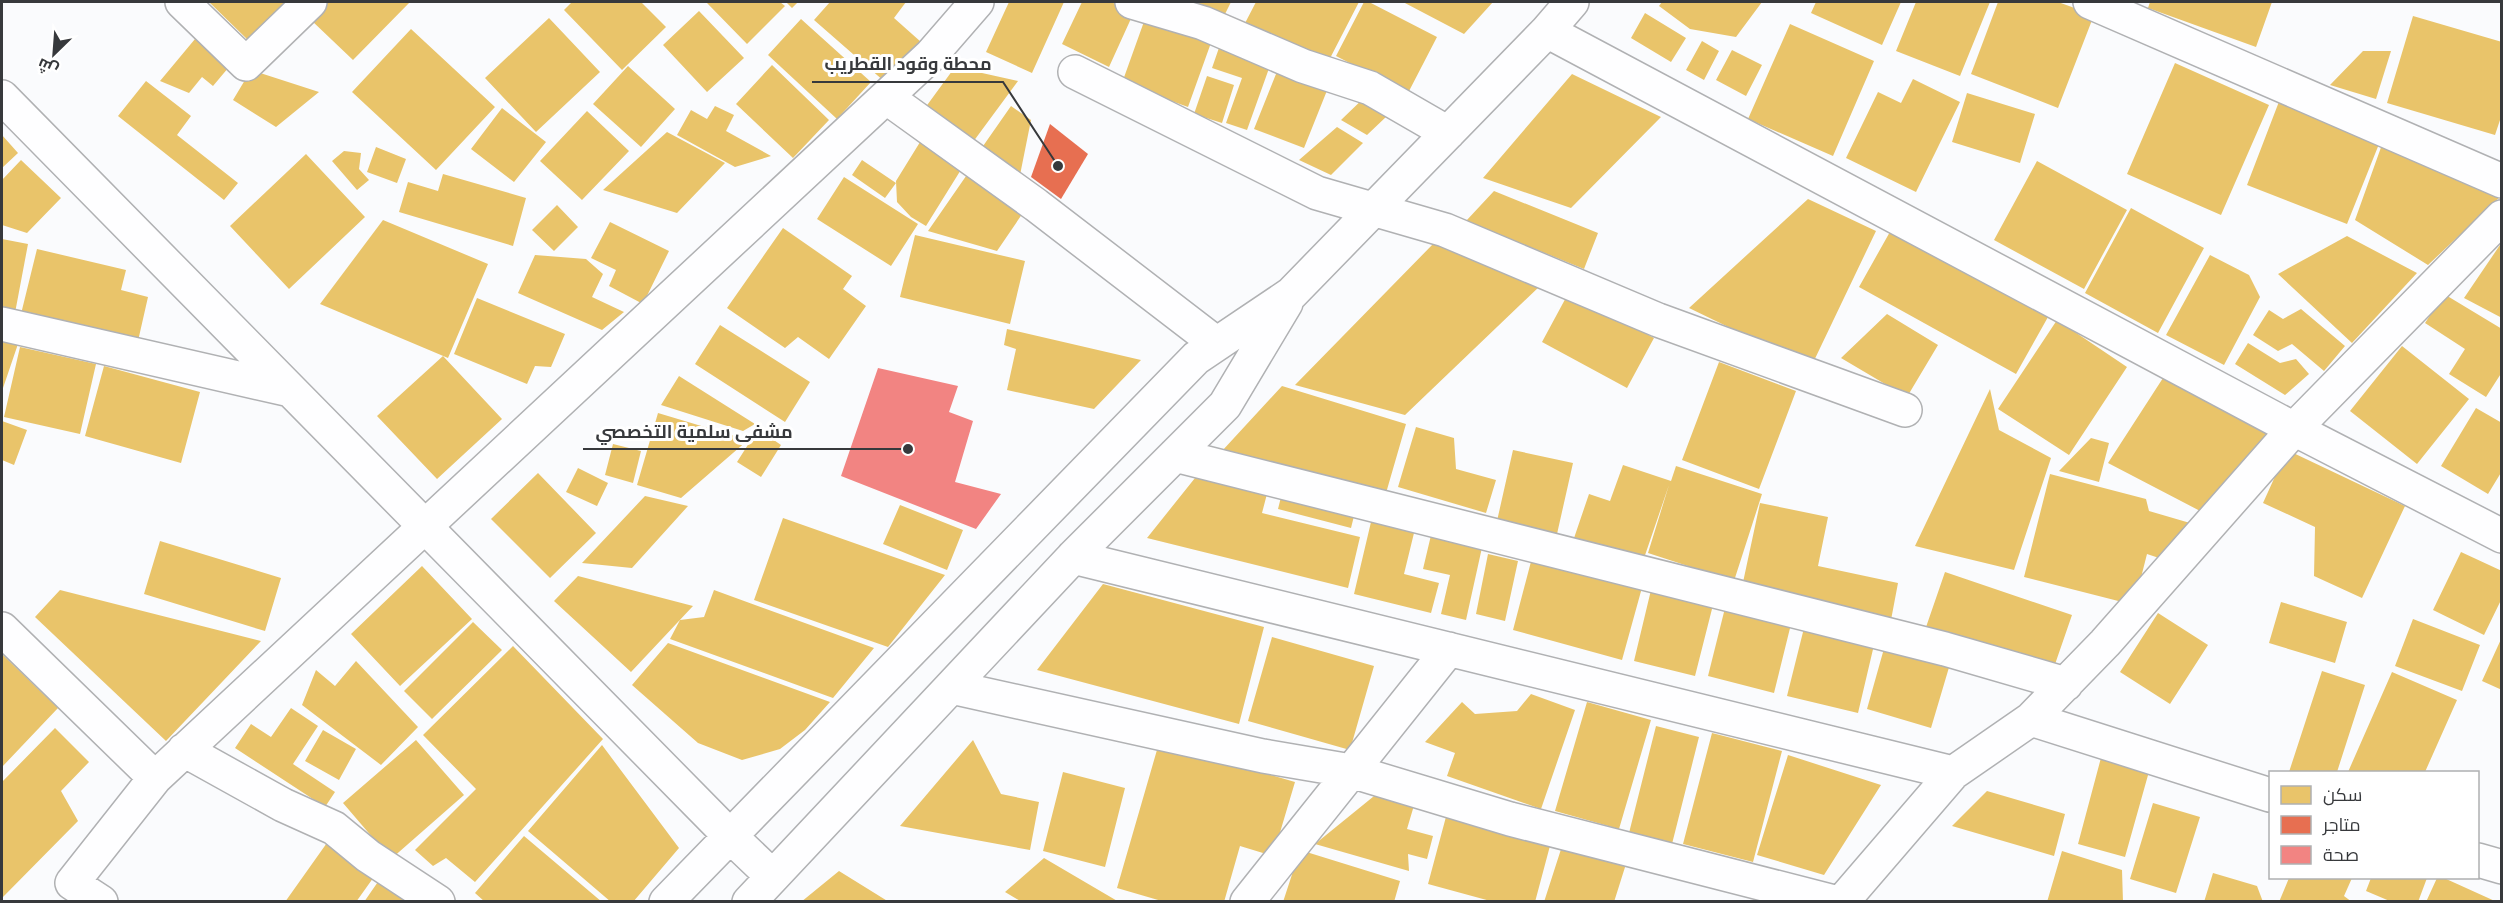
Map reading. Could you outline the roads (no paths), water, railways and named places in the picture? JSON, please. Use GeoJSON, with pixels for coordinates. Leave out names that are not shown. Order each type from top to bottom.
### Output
{"type":"FeatureCollection","features":[{"type":"Feature","properties":{"kind":"street"},"geometry":{"type":"LineString","coordinates":[[182,2],[246,64],[310,2]]}},
{"type":"Feature","properties":{"kind":"street"},"geometry":{"type":"LineString","coordinates":[[101,902],[66,892],[155,778],[886,98],[931,55],[977,2]]}},
{"type":"Feature","properties":{"kind":"street"},"geometry":{"type":"LineString","coordinates":[[1132,2],[1203,23],[1303,66],[1370,88],[1448,133]]}},
{"type":"Feature","properties":{"kind":"street"},"geometry":{"type":"LineString","coordinates":[[666,902],[1196,358],[1292,294],[1547,31],[1572,2]]}},
{"type":"Feature","properties":{"kind":"street"},"geometry":{"type":"LineString","coordinates":[[2090,2],[2502,181]]}},
{"type":"Feature","properties":{"kind":"street"},"geometry":{"type":"LineString","coordinates":[[1547,31],[2294,429],[2502,536]]}},
{"type":"Feature","properties":{"kind":"street"},"geometry":{"type":"LineString","coordinates":[[1076,72],[1317,193],[1445,230],[1659,320],[1905,410]]}},
{"type":"Feature","properties":{"kind":"street"},"geometry":{"type":"LineString","coordinates":[[2,97],[772,876]]}},
{"type":"Feature","properties":{"kind":"street"},"geometry":{"type":"LineString","coordinates":[[886,98],[1036,205],[1217,344]]}},
{"type":"Feature","properties":{"kind":"street"},"geometry":{"type":"LineString","coordinates":[[1842,902],[1953,773],[2031,719],[2066,684],[2294,429],[2502,217]]}},
{"type":"Feature","properties":{"kind":"street"},"geometry":{"type":"LineString","coordinates":[[749,902],[1073,557],[1225,405],[1292,294]]}},
{"type":"Feature","properties":{"kind":"street"},"geometry":{"type":"LineString","coordinates":[[2,324],[290,390]]}},
{"type":"Feature","properties":{"kind":"street"},"geometry":{"type":"LineString","coordinates":[[1175,455],[1945,649],[2066,684]]}},
{"type":"Feature","properties":{"kind":"street"},"geometry":{"type":"LineString","coordinates":[[1073,557],[1953,773]]}},
{"type":"Feature","properties":{"kind":"street"},"geometry":{"type":"LineString","coordinates":[[2,629],[155,778]]}},
{"type":"Feature","properties":{"kind":"street"},"geometry":{"type":"LineString","coordinates":[[1247,902],[1449,649]]}},
{"type":"Feature","properties":{"kind":"street"},"geometry":{"type":"LineString","coordinates":[[951,687],[1263,756],[1351,771],[1510,819],[1834,902]]}},
{"type":"Feature","properties":{"kind":"street"},"geometry":{"type":"LineString","coordinates":[[2031,719],[2269,794]]}},
{"type":"Feature","properties":{"kind":"street"},"geometry":{"type":"LineString","coordinates":[[184,750],[283,805],[334,828],[368,856],[438,902]]}},
{"type":"Feature","properties":{"kind":"street"},"geometry":{"type":"LineString","coordinates":[[2479,860],[2502,867]]}},
{"type":"Feature","properties":{"kind":"place","name":"محطة وقود القطريب"},"geometry":{"type":"Point","coordinates":[1058,166]}},
{"type":"Feature","properties":{"kind":"place","name":"مشفى سلمية التخصصي"},"geometry":{"type":"Point","coordinates":[908,449]}}]}
